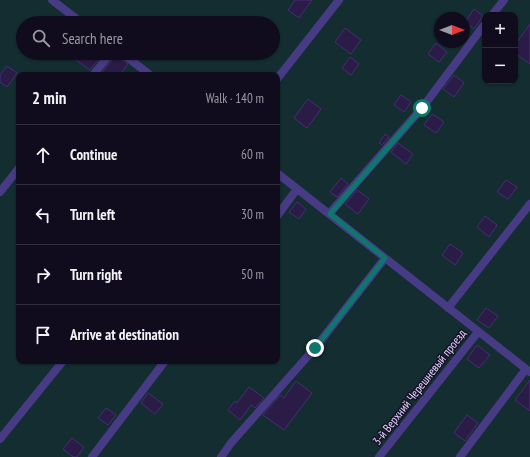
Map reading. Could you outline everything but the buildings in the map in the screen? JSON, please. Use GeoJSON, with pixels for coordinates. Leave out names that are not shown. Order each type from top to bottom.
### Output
{"type":"FeatureCollection","features":[{"type":"Feature","properties":{"kind":"lane"},"geometry":{"type":"LineString","coordinates":[[52,0],[73,16]]}},
{"type":"Feature","properties":{"kind":"lane"},"geometry":{"type":"LineString","coordinates":[[280,75],[338,0]]}},
{"type":"Feature","properties":{"kind":"lane"},"geometry":{"type":"LineString","coordinates":[[494,12],[504,0]]}},
{"type":"Feature","properties":{"kind":"lane"},"geometry":{"type":"LineString","coordinates":[[330,214],[422,108],[482,28]]}},
{"type":"Feature","properties":{"kind":"lane"},"geometry":{"type":"LineString","coordinates":[[95,72],[105,60]]}},
{"type":"Feature","properties":{"kind":"lane"},"geometry":{"type":"LineString","coordinates":[[131,60],[146,72]]}},
{"type":"Feature","properties":{"kind":"lane"},"geometry":{"type":"LineString","coordinates":[[0,192],[16,172]]}},
{"type":"Feature","properties":{"kind":"lane"},"geometry":{"type":"LineString","coordinates":[[280,175],[528,371],[460,457]]}},
{"type":"Feature","properties":{"kind":"lane"},"geometry":{"type":"LineString","coordinates":[[280,212],[297,189]]}},
{"type":"Feature","properties":{"kind":"lane"},"geometry":{"type":"LineString","coordinates":[[448,308],[530,204]]}},
{"type":"Feature","properties":{"kind":"lane"},"geometry":{"type":"LineString","coordinates":[[221,457],[231,443],[315,348],[385,258]]}},
{"type":"Feature","properties":{"kind":"lane","name":"3-й Верхний Черешневый проезд"},"geometry":{"type":"LineString","coordinates":[[379,457],[478,332]]}},
{"type":"Feature","properties":{"kind":"lane"},"geometry":{"type":"LineString","coordinates":[[0,439],[61,364]]}},
{"type":"Feature","properties":{"kind":"lane"},"geometry":{"type":"LineString","coordinates":[[92,457],[163,364]]}},
{"type":"Feature","properties":{"kind":"green space"},"geometry":{"type":"Polygon","coordinates":[[[0,0],[530,0],[530,457],[0,457],[0,0]]]}},
{"type":"Feature","properties":{"kind":"route"},"geometry":{"type":"LineString","coordinates":[[315,348],[385,258],[330,214],[422,108]]}}]}
